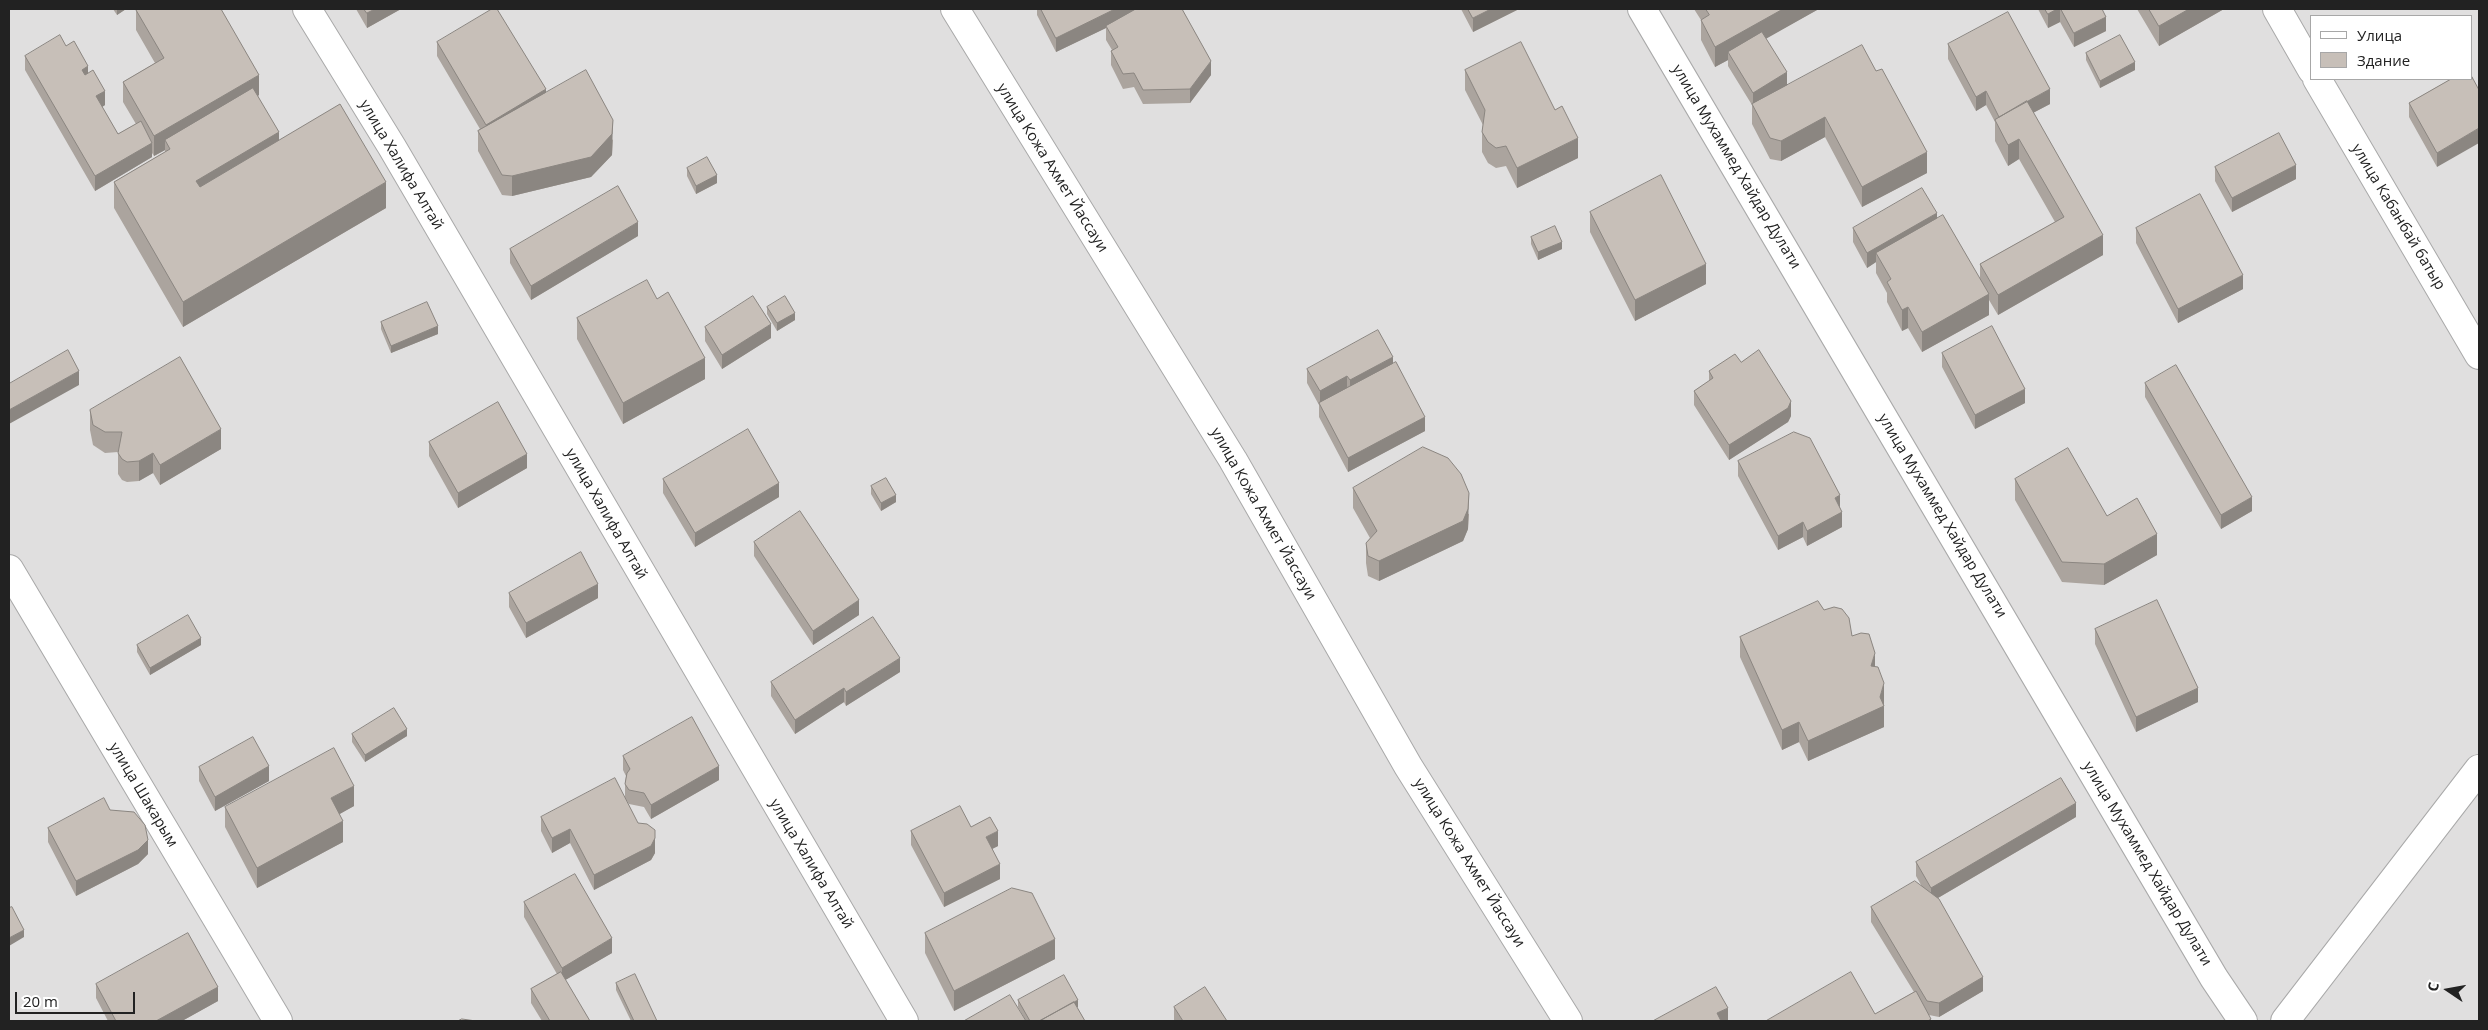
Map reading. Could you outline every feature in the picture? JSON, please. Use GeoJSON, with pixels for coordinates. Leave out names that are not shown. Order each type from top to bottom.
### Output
{"type":"FeatureCollection","features":[{"type":"Feature","properties":{"kind":"street","name":"улица Халифа Алтай"},"geometry":{"type":"LineString","coordinates":[[307,9],[402,164],[904,1021]]}},
{"type":"Feature","properties":{"kind":"street","name":"улица Кожа Ахмет Йассауи"},"geometry":{"type":"LineString","coordinates":[[955,9],[1233,460],[1408,766],[1568,1021]]}},
{"type":"Feature","properties":{"kind":"street","name":"улица Мухаммед Хайдар Дулати"},"geometry":{"type":"LineString","coordinates":[[1642,9],[2214,978],[2243,1021]]}},
{"type":"Feature","properties":{"kind":"street"},"geometry":{"type":"LineString","coordinates":[[2277,9],[2310,67]]}},
{"type":"Feature","properties":{"kind":"street","name":"улица Кабанбай батыр"},"geometry":{"type":"LineString","coordinates":[[2318,80],[2479,354]]}},
{"type":"Feature","properties":{"kind":"street","name":"улица Шакарым"},"geometry":{"type":"LineString","coordinates":[[9,570],[278,1021]]}},
{"type":"Feature","properties":{"kind":"street"},"geometry":{"type":"LineString","coordinates":[[2285,1021],[2479,769]]}},
{"type":"Feature","properties":{"kind":"shaded area"},"geometry":{"type":"Polygon","coordinates":[[[9,9],[2479,9],[2479,1021],[9,1021],[9,9]]]}},
{"type":"Feature","properties":{"kind":"building"},"geometry":{"type":"Polygon","coordinates":[[[221,9],[259,75],[154,136],[123,82],[164,58],[136,10],[221,9]]]}},
{"type":"Feature","properties":{"kind":"building"},"geometry":{"type":"Polygon","coordinates":[[[364,9],[375,9],[367,13],[364,9]]]}},
{"type":"Feature","properties":{"kind":"building"},"geometry":{"type":"Polygon","coordinates":[[[492,9],[497,9],[546,89],[486,125],[437,42],[492,9]]]}},
{"type":"Feature","properties":{"kind":"building"},"geometry":{"type":"Polygon","coordinates":[[[1041,9],[1115,9],[1056,38],[1041,9]]]}},
{"type":"Feature","properties":{"kind":"building"},"geometry":{"type":"Polygon","coordinates":[[[1136,9],[1182,9],[1211,61],[1190,89],[1143,90],[1134,73],[1123,74],[1111,51],[1118,47],[1106,26],[1136,9]]]}},
{"type":"Feature","properties":{"kind":"building"},"geometry":{"type":"Polygon","coordinates":[[[1468,9],[1491,9],[1473,18],[1468,9]]]}},
{"type":"Feature","properties":{"kind":"building"},"geometry":{"type":"Polygon","coordinates":[[[1706,9],[1783,9],[1715,47],[1701,20],[1709,15],[1706,9]]]}},
{"type":"Feature","properties":{"kind":"building"},"geometry":{"type":"Polygon","coordinates":[[[2045,9],[2057,9],[2048,14],[2045,9]]]}},
{"type":"Feature","properties":{"kind":"building"},"geometry":{"type":"Polygon","coordinates":[[[2061,9],[2102,9],[2106,17],[2074,33],[2061,9]]]}},
{"type":"Feature","properties":{"kind":"building"},"geometry":{"type":"Polygon","coordinates":[[[2149,9],[2189,9],[2159,26],[2149,9]]]}},
{"type":"Feature","properties":{"kind":"building"},"geometry":{"type":"Polygon","coordinates":[[[2008,12],[2050,89],[1999,117],[1986,91],[1976,97],[1948,44],[2008,12]]]}},
{"type":"Feature","properties":{"kind":"building"},"geometry":{"type":"Polygon","coordinates":[[[1762,32],[1787,72],[1753,93],[1728,52],[1762,32]]]}},
{"type":"Feature","properties":{"kind":"building"},"geometry":{"type":"Polygon","coordinates":[[[60,35],[66,46],[74,41],[88,66],[82,70],[85,75],[93,70],[105,91],[96,96],[118,134],[141,121],[152,143],[95,176],[25,56],[60,35]]]}},
{"type":"Feature","properties":{"kind":"building"},"geometry":{"type":"Polygon","coordinates":[[[2120,35],[2135,62],[2100,81],[2086,53],[2120,35]]]}},
{"type":"Feature","properties":{"kind":"building"},"geometry":{"type":"Polygon","coordinates":[[[1521,42],[1555,110],[1562,106],[1578,138],[1517,168],[1506,146],[1496,148],[1488,142],[1482,132],[1485,110],[1465,70],[1521,42]]]}},
{"type":"Feature","properties":{"kind":"building"},"geometry":{"type":"Polygon","coordinates":[[[1862,45],[1876,71],[1882,69],[1927,152],[1862,187],[1825,117],[1781,141],[1770,138],[1752,104],[1862,45]]]}},
{"type":"Feature","properties":{"kind":"building"},"geometry":{"type":"Polygon","coordinates":[[[586,70],[613,120],[612,134],[591,157],[512,176],[502,175],[478,131],[586,70]]]}},
{"type":"Feature","properties":{"kind":"building"},"geometry":{"type":"Polygon","coordinates":[[[2473,79],[2479,90],[2479,128],[2437,153],[2409,103],[2449,80],[2473,79]]]}},
{"type":"Feature","properties":{"kind":"building"},"geometry":{"type":"Polygon","coordinates":[[[253,88],[279,132],[196,181],[200,187],[340,104],[386,182],[183,302],[114,182],[170,149],[165,140],[253,88]]]}},
{"type":"Feature","properties":{"kind":"building"},"geometry":{"type":"Polygon","coordinates":[[[2027,101],[2103,235],[1998,295],[1980,264],[2064,217],[2019,139],[2008,145],[1995,120],[2027,101]]]}},
{"type":"Feature","properties":{"kind":"building"},"geometry":{"type":"Polygon","coordinates":[[[2279,133],[2296,165],[2232,198],[2215,167],[2279,133]]]}},
{"type":"Feature","properties":{"kind":"building"},"geometry":{"type":"Polygon","coordinates":[[[707,157],[717,175],[696,186],[687,168],[707,157]]]}},
{"type":"Feature","properties":{"kind":"building"},"geometry":{"type":"Polygon","coordinates":[[[1661,175],[1706,264],[1635,300],[1590,212],[1661,175]]]}},
{"type":"Feature","properties":{"kind":"building"},"geometry":{"type":"Polygon","coordinates":[[[618,186],[638,222],[531,286],[510,249],[618,186]]]}},
{"type":"Feature","properties":{"kind":"building"},"geometry":{"type":"Polygon","coordinates":[[[1922,188],[1937,213],[1867,253],[1853,228],[1922,188]]]}},
{"type":"Feature","properties":{"kind":"building"},"geometry":{"type":"Polygon","coordinates":[[[2200,194],[2243,275],[2178,309],[2136,228],[2200,194]]]}},
{"type":"Feature","properties":{"kind":"building"},"geometry":{"type":"Polygon","coordinates":[[[1943,215],[1989,294],[1922,332],[1908,307],[1902,310],[1887,282],[1891,279],[1876,253],[1943,215]]]}},
{"type":"Feature","properties":{"kind":"building"},"geometry":{"type":"Polygon","coordinates":[[[1555,226],[1562,242],[1538,252],[1531,237],[1555,226]]]}},
{"type":"Feature","properties":{"kind":"building"},"geometry":{"type":"Polygon","coordinates":[[[647,280],[657,299],[668,292],[705,358],[623,403],[577,318],[647,280]]]}},
{"type":"Feature","properties":{"kind":"building"},"geometry":{"type":"Polygon","coordinates":[[[753,296],[771,324],[722,355],[705,327],[753,296]]]}},
{"type":"Feature","properties":{"kind":"building"},"geometry":{"type":"Polygon","coordinates":[[[785,296],[795,313],[777,323],[767,307],[785,296]]]}},
{"type":"Feature","properties":{"kind":"building"},"geometry":{"type":"Polygon","coordinates":[[[427,302],[438,326],[391,346],[381,322],[427,302]]]}},
{"type":"Feature","properties":{"kind":"building"},"geometry":{"type":"Polygon","coordinates":[[[1992,326],[2025,389],[1975,415],[1942,353],[1992,326]]]}},
{"type":"Feature","properties":{"kind":"building"},"geometry":{"type":"Polygon","coordinates":[[[1378,330],[1393,357],[1350,380],[1347,376],[1320,391],[1307,369],[1378,330]]]}},
{"type":"Feature","properties":{"kind":"building"},"geometry":{"type":"Polygon","coordinates":[[[68,350],[79,371],[9,410],[9,384],[68,350]]]}},
{"type":"Feature","properties":{"kind":"building"},"geometry":{"type":"Polygon","coordinates":[[[1759,350],[1791,401],[1788,408],[1729,445],[1694,391],[1713,378],[1709,371],[1735,354],[1741,362],[1759,350]]]}},
{"type":"Feature","properties":{"kind":"building"},"geometry":{"type":"Polygon","coordinates":[[[180,357],[221,429],[160,465],[153,453],[139,461],[127,462],[118,453],[122,432],[105,432],[93,425],[90,410],[180,357]]]}},
{"type":"Feature","properties":{"kind":"building"},"geometry":{"type":"Polygon","coordinates":[[[1396,362],[1425,417],[1348,458],[1319,403],[1396,362]]]}},
{"type":"Feature","properties":{"kind":"building"},"geometry":{"type":"Polygon","coordinates":[[[2176,365],[2252,497],[2221,515],[2145,383],[2176,365]]]}},
{"type":"Feature","properties":{"kind":"building"},"geometry":{"type":"Polygon","coordinates":[[[498,402],[527,454],[458,493],[429,442],[498,402]]]}},
{"type":"Feature","properties":{"kind":"building"},"geometry":{"type":"Polygon","coordinates":[[[748,429],[779,483],[695,533],[663,479],[748,429]]]}},
{"type":"Feature","properties":{"kind":"building"},"geometry":{"type":"Polygon","coordinates":[[[1794,432],[1810,438],[1840,495],[1835,498],[1842,512],[1807,531],[1803,522],[1778,536],[1738,461],[1794,432]]]}},
{"type":"Feature","properties":{"kind":"building"},"geometry":{"type":"Polygon","coordinates":[[[1423,447],[1448,458],[1461,474],[1469,493],[1468,509],[1463,521],[1379,561],[1368,556],[1366,543],[1377,531],[1353,488],[1423,447]]]}},
{"type":"Feature","properties":{"kind":"building"},"geometry":{"type":"Polygon","coordinates":[[[2068,448],[2107,516],[2137,498],[2157,534],[2104,564],[2062,562],[2015,479],[2068,448]]]}},
{"type":"Feature","properties":{"kind":"building"},"geometry":{"type":"Polygon","coordinates":[[[886,478],[896,495],[881,503],[871,486],[886,478]]]}},
{"type":"Feature","properties":{"kind":"building"},"geometry":{"type":"Polygon","coordinates":[[[800,511],[859,600],[813,631],[754,542],[800,511]]]}},
{"type":"Feature","properties":{"kind":"building"},"geometry":{"type":"Polygon","coordinates":[[[581,552],[598,584],[526,623],[509,593],[581,552]]]}},
{"type":"Feature","properties":{"kind":"building"},"geometry":{"type":"Polygon","coordinates":[[[2157,600],[2198,688],[2136,717],[2095,629],[2157,600]]]}},
{"type":"Feature","properties":{"kind":"building"},"geometry":{"type":"Polygon","coordinates":[[[1818,601],[1824,610],[1834,607],[1842,609],[1849,618],[1852,636],[1861,633],[1869,634],[1875,653],[1871,666],[1878,667],[1884,683],[1880,697],[1884,706],[1808,741],[1799,722],[1782,730],[1740,637],[1818,601]]]}},
{"type":"Feature","properties":{"kind":"building"},"geometry":{"type":"Polygon","coordinates":[[[188,615],[201,638],[150,668],[137,645],[188,615]]]}},
{"type":"Feature","properties":{"kind":"building"},"geometry":{"type":"Polygon","coordinates":[[[873,617],[900,658],[846,692],[844,688],[795,720],[771,682],[873,617]]]}},
{"type":"Feature","properties":{"kind":"building"},"geometry":{"type":"Polygon","coordinates":[[[394,708],[407,729],[365,755],[352,734],[394,708]]]}},
{"type":"Feature","properties":{"kind":"building"},"geometry":{"type":"Polygon","coordinates":[[[692,717],[719,766],[651,805],[644,793],[629,790],[625,784],[627,773],[630,769],[623,756],[692,717]]]}},
{"type":"Feature","properties":{"kind":"building"},"geometry":{"type":"Polygon","coordinates":[[[253,737],[269,766],[215,797],[199,767],[253,737]]]}},
{"type":"Feature","properties":{"kind":"building"},"geometry":{"type":"Polygon","coordinates":[[[334,748],[354,786],[331,798],[343,821],[257,868],[225,807],[334,748]]]}},
{"type":"Feature","properties":{"kind":"building"},"geometry":{"type":"Polygon","coordinates":[[[615,778],[638,823],[647,824],[655,830],[655,838],[651,846],[594,875],[570,829],[552,838],[541,817],[615,778]]]}},
{"type":"Feature","properties":{"kind":"building"},"geometry":{"type":"Polygon","coordinates":[[[2061,778],[2076,803],[1931,888],[1916,862],[2061,778]]]}},
{"type":"Feature","properties":{"kind":"building"},"geometry":{"type":"Polygon","coordinates":[[[104,798],[110,810],[134,812],[145,825],[148,840],[138,850],[76,881],[48,828],[104,798]]]}},
{"type":"Feature","properties":{"kind":"building"},"geometry":{"type":"Polygon","coordinates":[[[960,806],[971,827],[990,817],[998,831],[986,837],[1000,864],[944,893],[911,831],[960,806]]]}},
{"type":"Feature","properties":{"kind":"building"},"geometry":{"type":"Polygon","coordinates":[[[575,874],[612,938],[562,968],[524,902],[575,874]]]}},
{"type":"Feature","properties":{"kind":"building"},"geometry":{"type":"Polygon","coordinates":[[[1915,881],[1939,899],[1983,977],[1939,1003],[1927,1001],[1871,907],[1915,881]]]}},
{"type":"Feature","properties":{"kind":"building"},"geometry":{"type":"Polygon","coordinates":[[[1012,888],[1032,893],[1055,939],[954,991],[925,933],[1012,888]]]}},
{"type":"Feature","properties":{"kind":"building"},"geometry":{"type":"Polygon","coordinates":[[[12,907],[24,930],[9,938],[9,908],[12,907]]]}},
{"type":"Feature","properties":{"kind":"building"},"geometry":{"type":"Polygon","coordinates":[[[188,933],[218,987],[156,1021],[116,1021],[96,984],[188,933]]]}},
{"type":"Feature","properties":{"kind":"building"},"geometry":{"type":"Polygon","coordinates":[[[561,972],[590,1021],[550,1021],[531,989],[561,972]]]}},
{"type":"Feature","properties":{"kind":"building"},"geometry":{"type":"Polygon","coordinates":[[[1851,972],[1875,1014],[1916,991],[1931,1019],[1928,1021],[1766,1021],[1851,972]]]}},
{"type":"Feature","properties":{"kind":"building"},"geometry":{"type":"Polygon","coordinates":[[[635,974],[657,1021],[634,1021],[616,983],[635,974]]]}},
{"type":"Feature","properties":{"kind":"building"},"geometry":{"type":"Polygon","coordinates":[[[1064,975],[1078,1000],[1039,1021],[1030,1021],[1018,1000],[1064,975]]]}},
{"type":"Feature","properties":{"kind":"building"},"geometry":{"type":"Polygon","coordinates":[[[1205,987],[1227,1021],[1183,1021],[1174,1007],[1205,987]]]}},
{"type":"Feature","properties":{"kind":"building"},"geometry":{"type":"Polygon","coordinates":[[[1716,987],[1728,1008],[1717,1013],[1721,1021],[1653,1021],[1716,987]]]}},
{"type":"Feature","properties":{"kind":"building"},"geometry":{"type":"Polygon","coordinates":[[[1010,995],[1026,1021],[964,1021],[1010,995]]]}},
{"type":"Feature","properties":{"kind":"building"},"geometry":{"type":"Polygon","coordinates":[[[1074,1002],[1085,1021],[1040,1021],[1074,1002]]]}},
{"type":"Feature","properties":{"kind":"building"},"geometry":{"type":"Polygon","coordinates":[[[462,1019],[476,1021],[458,1021],[462,1019]]]}}]}
